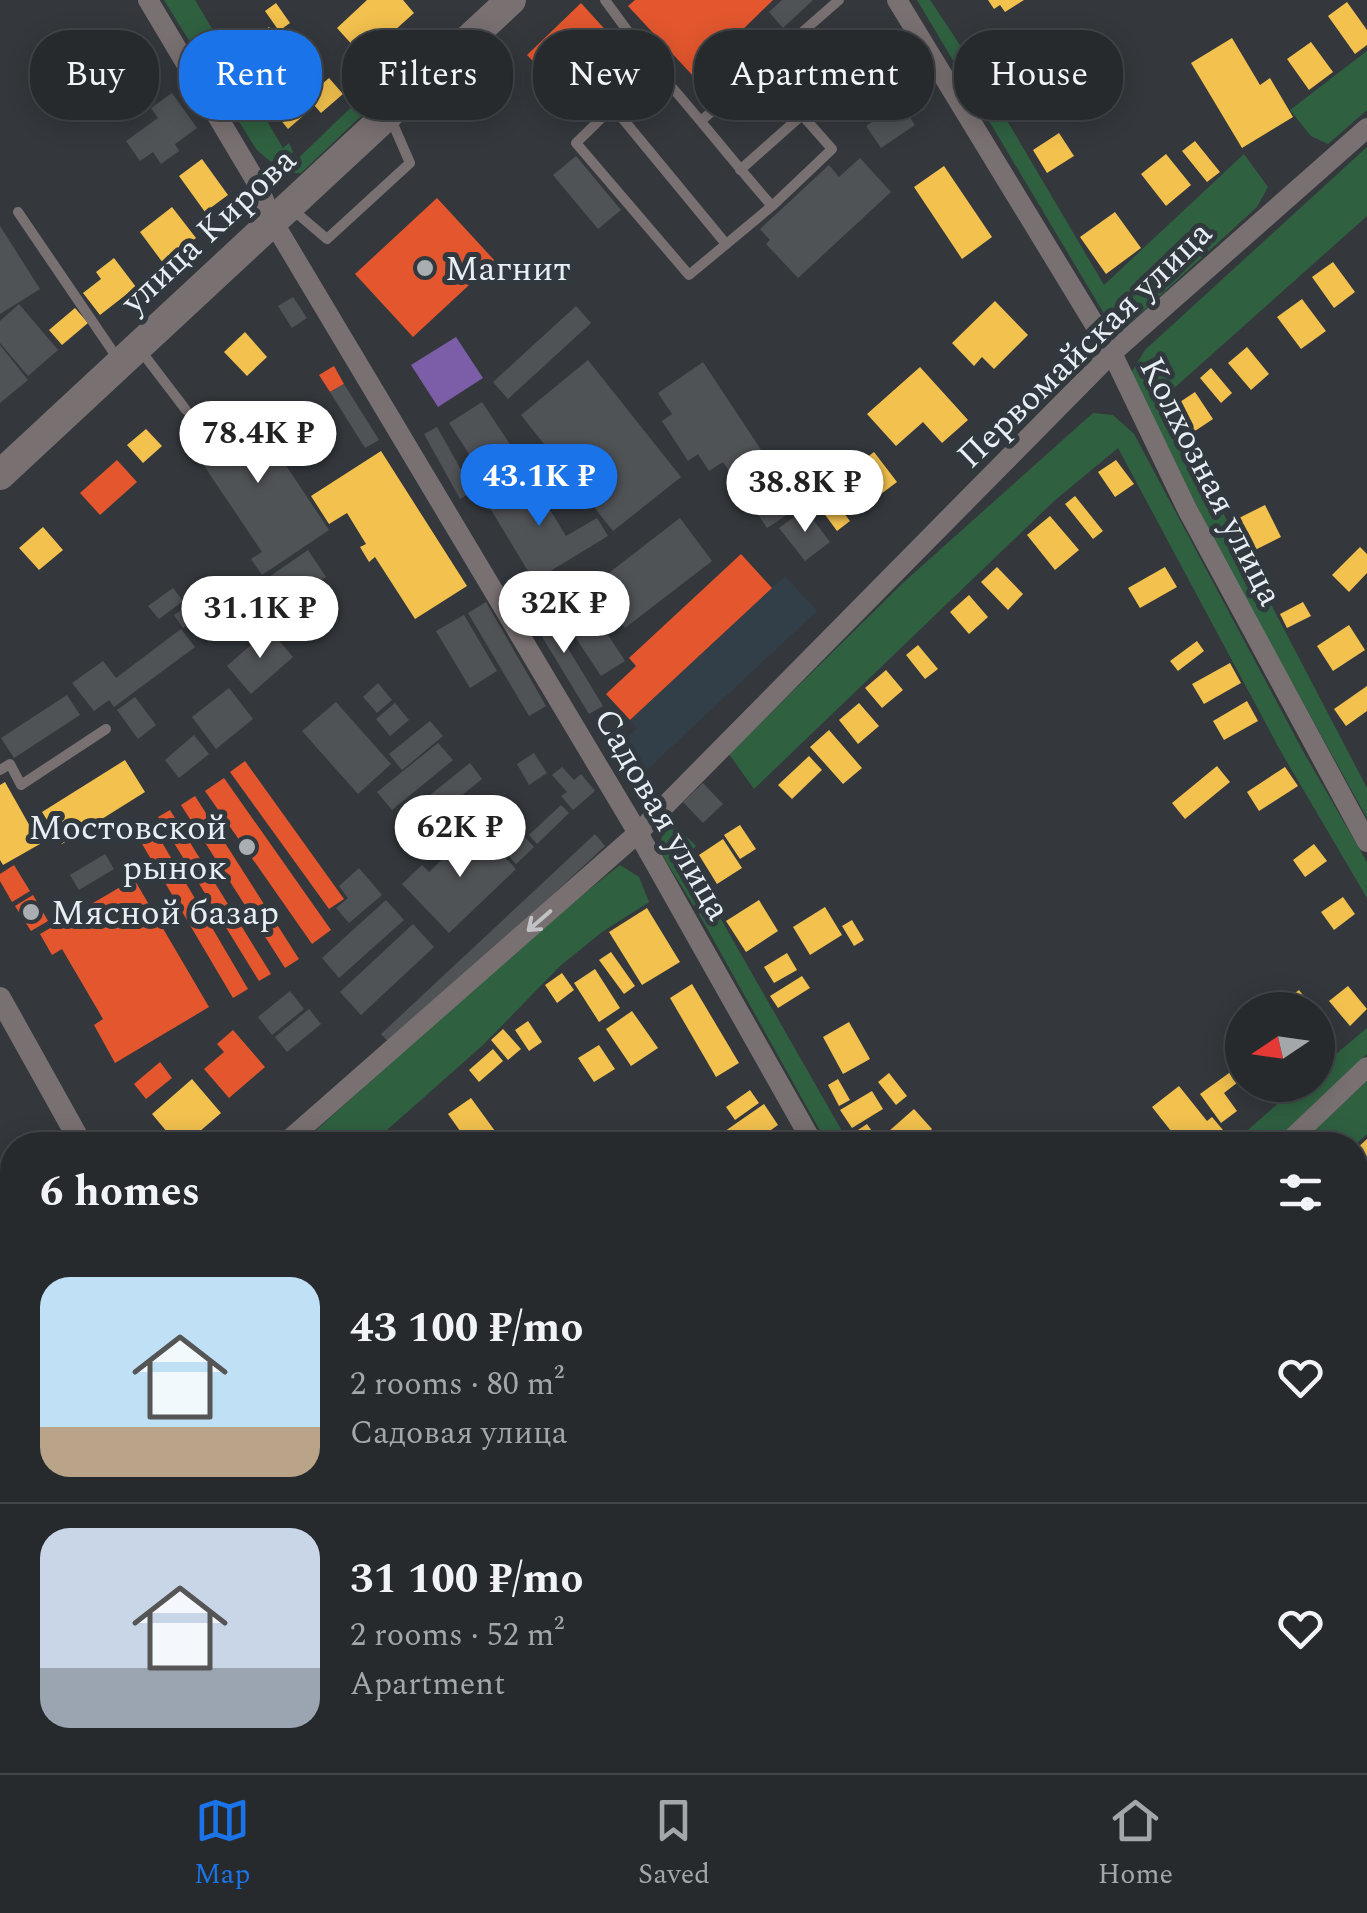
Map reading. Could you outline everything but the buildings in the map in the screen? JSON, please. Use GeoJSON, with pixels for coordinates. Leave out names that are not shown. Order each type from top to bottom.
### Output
{"type":"FeatureCollection","features":[{"type":"Feature","properties":{"kind":"main road","name":"улица Кирова"},"geometry":{"type":"LineString","coordinates":[[479,30],[512,0]]}},
{"type":"Feature","properties":{"kind":"main road","name":"улица Кирова"},"geometry":{"type":"LineString","coordinates":[[0,475],[381,120]]}},
{"type":"Feature","properties":{"kind":"street","name":"Садовая улица"},"geometry":{"type":"LineString","coordinates":[[148,0],[257,182],[280,213],[807,1132]]}},
{"type":"Feature","properties":{"kind":"street","name":"Колхозная улица"},"geometry":{"type":"LineString","coordinates":[[897,0],[1112,353],[1186,509],[1367,842]]}},
{"type":"Feature","properties":{"kind":"street","name":"Первомайская улица"},"geometry":{"type":"LineString","coordinates":[[297,1132],[638,834],[1112,353],[1367,128]]}},
{"type":"Feature","properties":{"kind":"street"},"geometry":{"type":"LineString","coordinates":[[0,998],[75,1132]]}},
{"type":"Feature","properties":{"kind":"street"},"geometry":{"type":"LineString","coordinates":[[1299,1132],[1367,1067]]}},
{"type":"Feature","properties":{"kind":"lane"},"geometry":{"type":"LineString","coordinates":[[605,0],[627,30]]}},
{"type":"Feature","properties":{"kind":"lane"},"geometry":{"type":"LineString","coordinates":[[805,30],[839,0]]}},
{"type":"Feature","properties":{"kind":"lane"},"geometry":{"type":"LineString","coordinates":[[674,89],[694,111]]}},
{"type":"Feature","properties":{"kind":"lane"},"geometry":{"type":"LineString","coordinates":[[280,213],[326,239],[410,164],[392,120]]}},
{"type":"Feature","properties":{"kind":"lane"},"geometry":{"type":"LineString","coordinates":[[601,120],[576,144],[689,275],[832,150],[806,120]]}},
{"type":"Feature","properties":{"kind":"lane"},"geometry":{"type":"LineString","coordinates":[[623,120],[726,244]]}},
{"type":"Feature","properties":{"kind":"lane"},"geometry":{"type":"LineString","coordinates":[[702,120],[772,206]]}},
{"type":"Feature","properties":{"kind":"lane"},"geometry":{"type":"LineString","coordinates":[[740,170],[796,120]]}},
{"type":"Feature","properties":{"kind":"lane"},"geometry":{"type":"LineString","coordinates":[[18,212],[129,354],[186,410]]}},
{"type":"Feature","properties":{"kind":"lane"},"geometry":{"type":"LineString","coordinates":[[0,770],[10,764],[22,785],[106,729]]}},
{"type":"Feature","properties":{"kind":"shaded area"},"geometry":{"type":"Polygon","coordinates":[[[785,576],[817,611],[639,777],[614,750],[637,728],[630,720],[785,576]]]}},
{"type":"Feature","properties":{"kind":"green space"},"geometry":{"type":"Polygon","coordinates":[[[164,0],[195,0],[213,30],[183,30],[164,0]]]}},
{"type":"Feature","properties":{"kind":"green space"},"geometry":{"type":"Polygon","coordinates":[[[917,0],[930,0],[954,36],[954,62],[917,0]]]}},
{"type":"Feature","properties":{"kind":"green space"},"geometry":{"type":"Polygon","coordinates":[[[1367,51],[1367,110],[1328,144],[1311,136],[1290,110],[1367,51]]]}},
{"type":"Feature","properties":{"kind":"green space"},"geometry":{"type":"Polygon","coordinates":[[[342,116],[342,120],[357,120],[301,173],[283,173],[342,116]]]}},
{"type":"Feature","properties":{"kind":"green space"},"geometry":{"type":"Polygon","coordinates":[[[238,120],[266,120],[283,148],[289,143],[293,152],[285,161],[273,164],[256,149],[238,120]]]}},
{"type":"Feature","properties":{"kind":"green space"},"geometry":{"type":"Polygon","coordinates":[[[989,120],[1007,120],[1104,285],[1244,154],[1268,187],[1257,207],[1128,325],[1109,322],[989,120]]]}},
{"type":"Feature","properties":{"kind":"green space"},"geometry":{"type":"Polygon","coordinates":[[[1367,147],[1367,216],[1163,398],[1367,788],[1367,818],[1219,551],[1131,373],[1145,350],[1367,147]]]}},
{"type":"Feature","properties":{"kind":"green space"},"geometry":{"type":"Polygon","coordinates":[[[1093,413],[1113,415],[1134,434],[1304,753],[1367,862],[1367,898],[1280,750],[1118,448],[1054,501],[754,789],[729,754],[905,581],[1093,413]]]}},
{"type":"Feature","properties":{"kind":"green space"},"geometry":{"type":"Polygon","coordinates":[[[668,818],[696,846],[686,858],[843,1132],[821,1132],[661,853],[662,827],[668,818]]]}},
{"type":"Feature","properties":{"kind":"green space"},"geometry":{"type":"Polygon","coordinates":[[[620,865],[639,877],[649,902],[602,932],[560,966],[483,1045],[385,1132],[314,1132],[529,937],[620,865]]]}},
{"type":"Feature","properties":{"kind":"green space"},"geometry":{"type":"Polygon","coordinates":[[[1367,1028],[1367,1054],[1335,1084],[1335,1055],[1367,1028]]]}},
{"type":"Feature","properties":{"kind":"green space"},"geometry":{"type":"Polygon","coordinates":[[[1367,1081],[1367,1132],[1313,1132],[1367,1081]]]}},
{"type":"Feature","properties":{"kind":"green space"},"geometry":{"type":"Polygon","coordinates":[[[1280,1102],[1316,1102],[1285,1132],[1246,1132],[1280,1102]]]}},
{"type":"Feature","properties":{"kind":"place","name":"Магнит"},"geometry":{"type":"Point","coordinates":[425,268]}},
{"type":"Feature","properties":{"kind":"place","name":"Мостовской рынок"},"geometry":{"type":"Point","coordinates":[247,847]}},
{"type":"Feature","properties":{"kind":"place","name":"Мясной базар"},"geometry":{"type":"Point","coordinates":[31,912]}}]}
